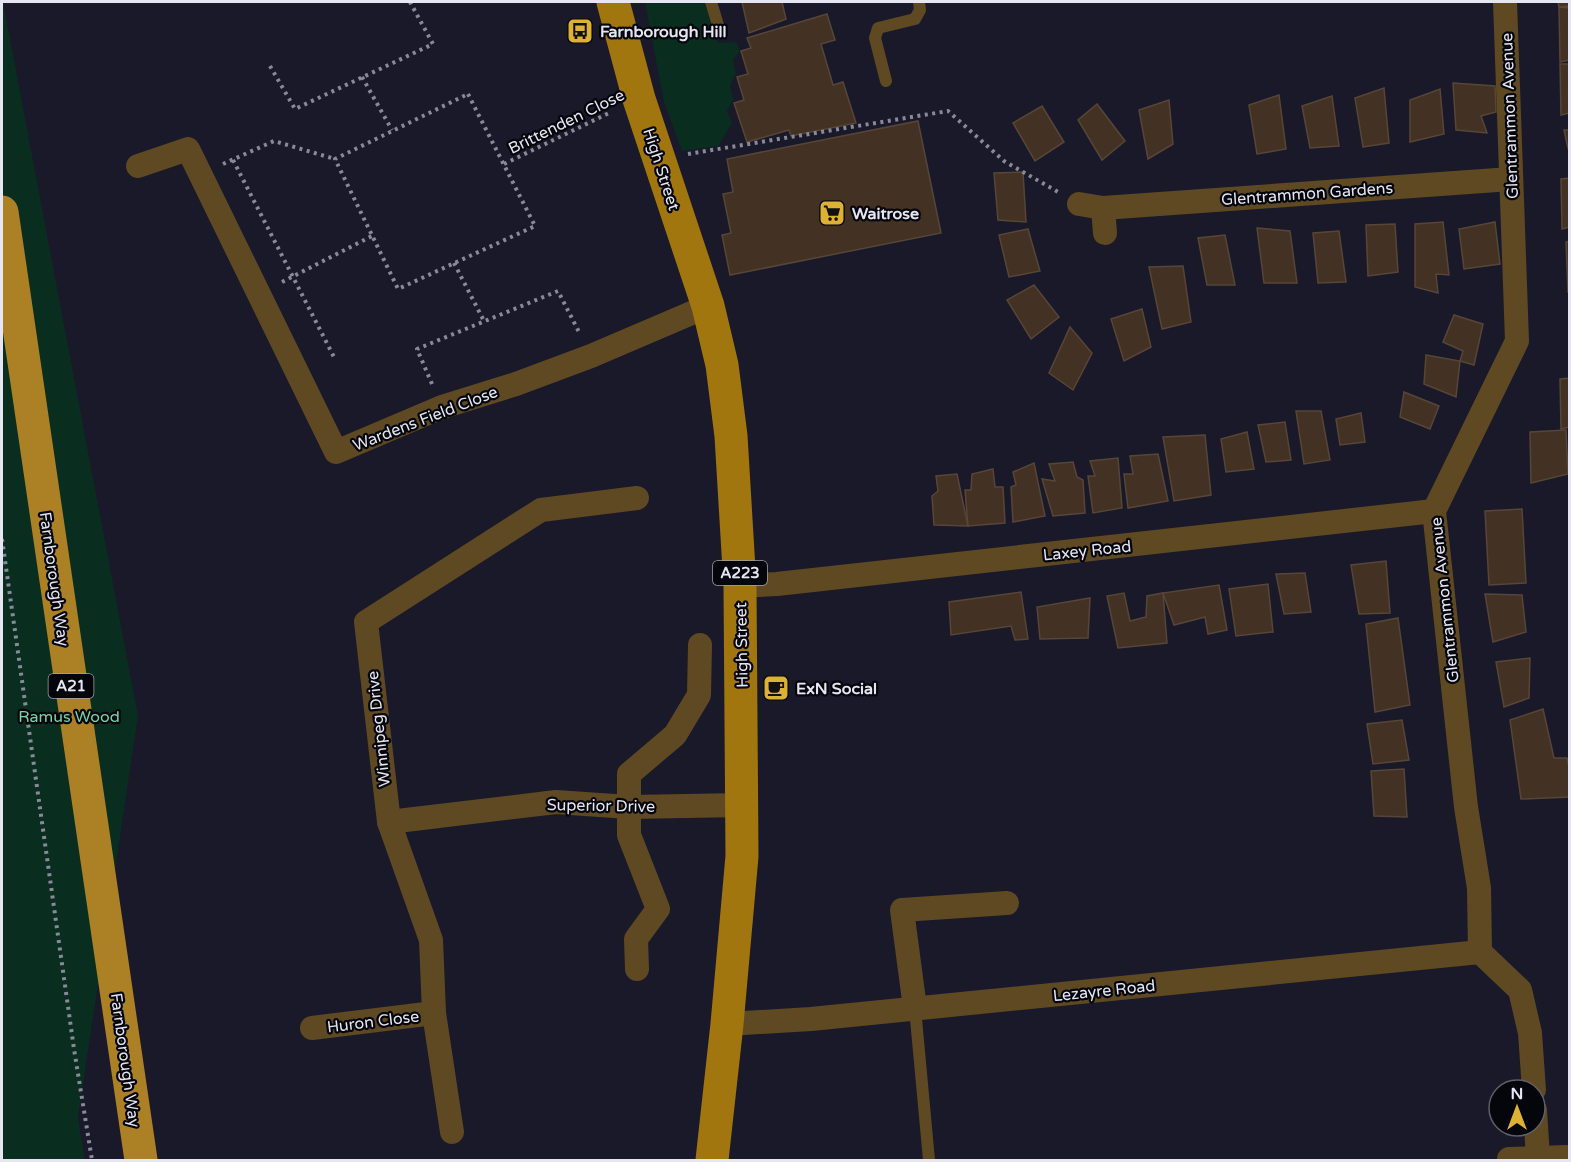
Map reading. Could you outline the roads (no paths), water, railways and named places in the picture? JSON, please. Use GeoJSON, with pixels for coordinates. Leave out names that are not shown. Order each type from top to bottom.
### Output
{"type":"FeatureCollection","features":[{"type":"Feature","properties":{"kind":"highway","name":"Farnborough Way"},"geometry":{"type":"LineString","coordinates":[[2,212],[141,1161]]}},
{"type":"Feature","properties":{"kind":"main road","name":"High Street"},"geometry":{"type":"LineString","coordinates":[[613,2],[639,99],[708,306],[722,365],[733,467],[740,586],[743,805],[739,894],[712,1161]]}},
{"type":"Feature","properties":{"kind":"street","name":"Glentrammon Avenue"},"geometry":{"type":"LineString","coordinates":[[1480,952],[1479,888],[1466,807],[1434,511],[1517,341],[1505,2]]}},
{"type":"Feature","properties":{"kind":"street","name":"Wardens Field Close"},"geometry":{"type":"LineString","coordinates":[[138,166],[188,149],[336,452],[442,407],[516,384],[591,356],[708,306]]}},
{"type":"Feature","properties":{"kind":"street","name":"Glentrammon Gardens"},"geometry":{"type":"LineString","coordinates":[[1079,204],[1103,208],[1511,178]]}},
{"type":"Feature","properties":{"kind":"street"},"geometry":{"type":"LineString","coordinates":[[1103,208],[1105,233]]}},
{"type":"Feature","properties":{"kind":"street","name":"Winnipeg Drive"},"geometry":{"type":"LineString","coordinates":[[452,1132],[434,1013],[431,940],[389,822],[366,622],[541,510],[637,498]]}},
{"type":"Feature","properties":{"kind":"street","name":"Laxey Road"},"geometry":{"type":"LineString","coordinates":[[740,586],[789,583],[1434,511]]}},
{"type":"Feature","properties":{"kind":"street"},"geometry":{"type":"LineString","coordinates":[[637,969],[636,939],[658,909],[629,835],[629,774],[675,735],[699,695],[700,645]]}},
{"type":"Feature","properties":{"kind":"street","name":"Superior Drive"},"geometry":{"type":"LineString","coordinates":[[389,822],[556,802],[629,807],[743,805]]}},
{"type":"Feature","properties":{"kind":"street"},"geometry":{"type":"LineString","coordinates":[[915,1008],[902,910],[1007,903]]}},
{"type":"Feature","properties":{"kind":"street"},"geometry":{"type":"LineString","coordinates":[[1480,952],[1520,990],[1530,1033],[1533,1078]]}},
{"type":"Feature","properties":{"kind":"street","name":"Lezayre Road"},"geometry":{"type":"LineString","coordinates":[[727,1024],[748,1024],[1480,952]]}},
{"type":"Feature","properties":{"kind":"street","name":"Huron Close"},"geometry":{"type":"LineString","coordinates":[[312,1028],[434,1013]]}},
{"type":"Feature","properties":{"kind":"street"},"geometry":{"type":"LineString","coordinates":[[1537,1138],[1538,1158]]}},
{"type":"Feature","properties":{"kind":"street"},"geometry":{"type":"LineString","coordinates":[[1509,1159],[1566,1157]]}},
{"type":"Feature","properties":{"kind":"lane"},"geometry":{"type":"LineString","coordinates":[[711,2],[718,26]]}},
{"type":"Feature","properties":{"kind":"lane"},"geometry":{"type":"LineString","coordinates":[[886,81],[875,38],[878,28],[915,19],[920,10],[919,2]]}},
{"type":"Feature","properties":{"kind":"lane"},"geometry":{"type":"LineString","coordinates":[[915,1008],[929,1161]]}},
{"type":"Feature","properties":{"kind":"place","name":"Farnborough Hill"},"geometry":{"type":"Point","coordinates":[580,31]}},
{"type":"Feature","properties":{"kind":"place","name":"Waitrose"},"geometry":{"type":"Point","coordinates":[832,213]}},
{"type":"Feature","properties":{"kind":"place","name":"ExN Social"},"geometry":{"type":"Point","coordinates":[776,688]}},
{"type":"Feature","properties":{"kind":"park label","name":"Ramus Wood"},"geometry":{"type":"Point","coordinates":[69,716]}}]}
